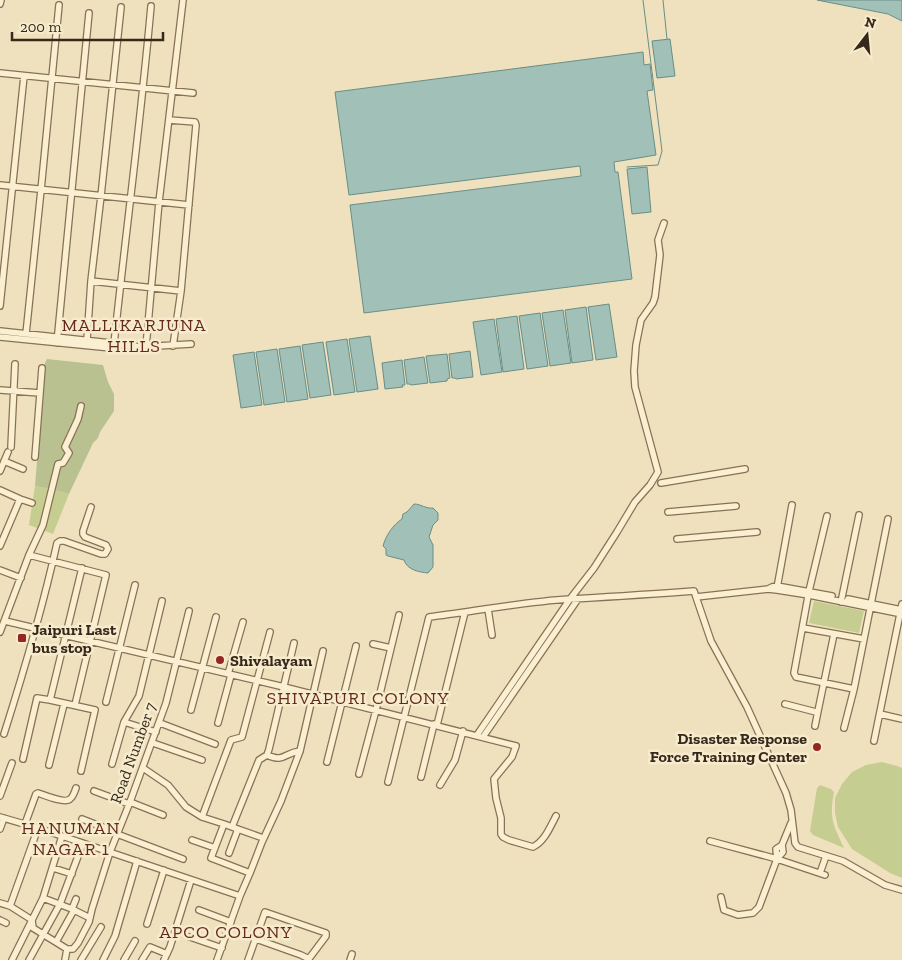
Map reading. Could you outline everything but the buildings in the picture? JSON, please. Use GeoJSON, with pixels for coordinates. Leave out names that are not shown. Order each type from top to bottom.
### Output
{"type":"FeatureCollection","features":[{"type":"Feature","properties":{"kind":"street"},"geometry":{"type":"LineString","coordinates":[[0,4],[1,0]]}},
{"type":"Feature","properties":{"kind":"street"},"geometry":{"type":"LineString","coordinates":[[146,347],[159,202],[183,0]]}},
{"type":"Feature","properties":{"kind":"street"},"geometry":{"type":"LineString","coordinates":[[26,334],[59,5]]}},
{"type":"Feature","properties":{"kind":"street"},"geometry":{"type":"LineString","coordinates":[[0,331],[112,348],[114,344],[144,88],[151,6]]}},
{"type":"Feature","properties":{"kind":"street"},"geometry":{"type":"LineString","coordinates":[[87,340],[91,281],[102,196],[121,7]]}},
{"type":"Feature","properties":{"kind":"street"},"geometry":{"type":"LineString","coordinates":[[57,340],[89,13]]}},
{"type":"Feature","properties":{"kind":"street"},"geometry":{"type":"LineString","coordinates":[[0,73],[193,93]]}},
{"type":"Feature","properties":{"kind":"street"},"geometry":{"type":"LineString","coordinates":[[0,306],[24,76]]}},
{"type":"Feature","properties":{"kind":"street"},"geometry":{"type":"LineString","coordinates":[[169,120],[195,122],[196,125],[181,291],[173,346]]}},
{"type":"Feature","properties":{"kind":"street"},"geometry":{"type":"LineString","coordinates":[[0,185],[189,205]]}},
{"type":"Feature","properties":{"kind":"street"},"geometry":{"type":"LineString","coordinates":[[483,737],[570,599],[594,568],[635,502],[650,485],[658,472],[635,387],[634,371],[636,345],[641,320],[655,297],[660,254],[658,240],[664,223]]}},
{"type":"Feature","properties":{"kind":"street"},"geometry":{"type":"LineString","coordinates":[[91,281],[181,291]]}},
{"type":"Feature","properties":{"kind":"street"},"geometry":{"type":"LineString","coordinates":[[0,337],[87,340],[146,347],[191,344]]}},
{"type":"Feature","properties":{"kind":"street"},"geometry":{"type":"LineString","coordinates":[[0,471],[9,450],[16,364]]}},
{"type":"Feature","properties":{"kind":"street"},"geometry":{"type":"LineString","coordinates":[[35,457],[42,368]]}},
{"type":"Feature","properties":{"kind":"street"},"geometry":{"type":"LineString","coordinates":[[0,390],[40,394]]}},
{"type":"Feature","properties":{"kind":"street"},"geometry":{"type":"LineString","coordinates":[[0,632],[42,525],[58,464],[63,463],[69,453],[65,447],[66,443],[78,418],[81,406]]}},
{"type":"Feature","properties":{"kind":"street"},"geometry":{"type":"LineString","coordinates":[[4,461],[23,469]]}},
{"type":"Feature","properties":{"kind":"street"},"geometry":{"type":"LineString","coordinates":[[661,483],[745,469]]}},
{"type":"Feature","properties":{"kind":"street"},"geometry":{"type":"LineString","coordinates":[[0,490],[32,502]]}},
{"type":"Feature","properties":{"kind":"street"},"geometry":{"type":"LineString","coordinates":[[0,546],[20,499]]}},
{"type":"Feature","properties":{"kind":"street"},"geometry":{"type":"LineString","coordinates":[[777,588],[792,505]]}},
{"type":"Feature","properties":{"kind":"street"},"geometry":{"type":"LineString","coordinates":[[668,512],[736,506]]}},
{"type":"Feature","properties":{"kind":"street"},"geometry":{"type":"LineString","coordinates":[[4,734],[48,585],[57,543],[60,541],[101,554],[105,554],[108,549],[106,546],[85,537],[83,534],[91,507]]}},
{"type":"Feature","properties":{"kind":"street"},"geometry":{"type":"LineString","coordinates":[[841,600],[859,515]]}},
{"type":"Feature","properties":{"kind":"street"},"geometry":{"type":"LineString","coordinates":[[827,516],[809,593],[794,673],[796,677],[854,688]]}},
{"type":"Feature","properties":{"kind":"street"},"geometry":{"type":"LineString","coordinates":[[844,728],[854,688],[888,519]]}},
{"type":"Feature","properties":{"kind":"street"},"geometry":{"type":"LineString","coordinates":[[677,540],[757,532]]}},
{"type":"Feature","properties":{"kind":"street"},"geometry":{"type":"LineString","coordinates":[[29,555],[106,575],[75,705]]}},
{"type":"Feature","properties":{"kind":"street"},"geometry":{"type":"LineString","coordinates":[[50,700],[82,568]]}},
{"type":"Feature","properties":{"kind":"street"},"geometry":{"type":"LineString","coordinates":[[0,570],[21,578]]}},
{"type":"Feature","properties":{"kind":"street"},"geometry":{"type":"LineString","coordinates":[[106,702],[135,585]]}},
{"type":"Feature","properties":{"kind":"street"},"geometry":{"type":"LineString","coordinates":[[696,597],[777,588],[901,610],[874,741]]}},
{"type":"Feature","properties":{"kind":"street"},"geometry":{"type":"LineString","coordinates":[[388,782],[429,617],[570,599],[694,591],[711,641],[747,707],[783,786],[791,810],[795,843],[798,846],[843,861],[885,885],[902,890]]}},
{"type":"Feature","properties":{"kind":"street"},"geometry":{"type":"LineString","coordinates":[[476,735],[578,599]]}},
{"type":"Feature","properties":{"kind":"street"},"geometry":{"type":"LineString","coordinates":[[112,764],[124,722],[139,696],[162,601]]}},
{"type":"Feature","properties":{"kind":"street"},"geometry":{"type":"LineString","coordinates":[[488,609],[492,635]]}},
{"type":"Feature","properties":{"kind":"street","name":"Road Number 7"},"geometry":{"type":"LineString","coordinates":[[67,949],[73,949],[78,943],[90,918],[110,852],[160,722],[189,611]]}},
{"type":"Feature","properties":{"kind":"street"},"geometry":{"type":"LineString","coordinates":[[421,777],[465,612]]}},
{"type":"Feature","properties":{"kind":"street"},"geometry":{"type":"LineString","coordinates":[[360,774],[399,615]]}},
{"type":"Feature","properties":{"kind":"street"},"geometry":{"type":"LineString","coordinates":[[191,710],[216,617]]}},
{"type":"Feature","properties":{"kind":"street"},"geometry":{"type":"LineString","coordinates":[[5,621],[313,694],[516,746],[512,757],[494,779],[501,818],[500,831],[503,837],[533,847],[542,840],[556,816]]}},
{"type":"Feature","properties":{"kind":"street"},"geometry":{"type":"LineString","coordinates":[[218,723],[243,622]]}},
{"type":"Feature","properties":{"kind":"street"},"geometry":{"type":"LineString","coordinates":[[803,628],[864,640]]}},
{"type":"Feature","properties":{"kind":"street"},"geometry":{"type":"LineString","coordinates":[[202,816],[231,740],[242,737],[270,632]]}},
{"type":"Feature","properties":{"kind":"street"},"geometry":{"type":"LineString","coordinates":[[814,726],[834,634]]}},
{"type":"Feature","properties":{"kind":"street"},"geometry":{"type":"LineString","coordinates":[[229,854],[235,828],[259,760],[266,755],[269,749],[294,643]]}},
{"type":"Feature","properties":{"kind":"street"},"geometry":{"type":"LineString","coordinates":[[373,644],[391,648]]}},
{"type":"Feature","properties":{"kind":"street"},"geometry":{"type":"LineString","coordinates":[[327,762],[356,646]]}},
{"type":"Feature","properties":{"kind":"street"},"geometry":{"type":"LineString","coordinates":[[219,960],[240,896],[263,838],[281,801],[300,751],[323,651]]}},
{"type":"Feature","properties":{"kind":"street"},"geometry":{"type":"LineString","coordinates":[[23,759],[37,698],[75,705],[95,710],[81,771]]}},
{"type":"Feature","properties":{"kind":"street"},"geometry":{"type":"LineString","coordinates":[[49,765],[64,704]]}},
{"type":"Feature","properties":{"kind":"street"},"geometry":{"type":"LineString","coordinates":[[785,704],[818,711]]}},
{"type":"Feature","properties":{"kind":"street"},"geometry":{"type":"LineString","coordinates":[[880,714],[902,718]]}},
{"type":"Feature","properties":{"kind":"street"},"geometry":{"type":"LineString","coordinates":[[124,722],[156,732]]}},
{"type":"Feature","properties":{"kind":"street"},"geometry":{"type":"LineString","coordinates":[[160,722],[216,744]]}},
{"type":"Feature","properties":{"kind":"street"},"geometry":{"type":"LineString","coordinates":[[440,785],[455,760],[462,732]]}},
{"type":"Feature","properties":{"kind":"street"},"geometry":{"type":"LineString","coordinates":[[152,742],[202,760]]}},
{"type":"Feature","properties":{"kind":"street"},"geometry":{"type":"LineString","coordinates":[[266,755],[280,759],[300,751]]}},
{"type":"Feature","properties":{"kind":"street"},"geometry":{"type":"LineString","coordinates":[[0,796],[12,763]]}},
{"type":"Feature","properties":{"kind":"street"},"geometry":{"type":"LineString","coordinates":[[143,768],[168,785],[186,807],[202,816],[263,838]]}},
{"type":"Feature","properties":{"kind":"street"},"geometry":{"type":"LineString","coordinates":[[25,824],[36,794],[69,801],[76,788]]}},
{"type":"Feature","properties":{"kind":"street"},"geometry":{"type":"LineString","coordinates":[[94,791],[163,815]]}},
{"type":"Feature","properties":{"kind":"street"},"geometry":{"type":"LineString","coordinates":[[0,829],[2,817],[240,896]]}},
{"type":"Feature","properties":{"kind":"street"},"geometry":{"type":"LineString","coordinates":[[82,819],[183,859]]}},
{"type":"Feature","properties":{"kind":"street"},"geometry":{"type":"LineString","coordinates":[[721,897],[724,910],[738,915],[754,913],[760,907],[777,859],[776,849],[782,845],[792,821]]}},
{"type":"Feature","properties":{"kind":"street"},"geometry":{"type":"LineString","coordinates":[[224,824],[211,858],[250,873]]}},
{"type":"Feature","properties":{"kind":"street"},"geometry":{"type":"LineString","coordinates":[[10,906],[38,828]]}},
{"type":"Feature","properties":{"kind":"street"},"geometry":{"type":"LineString","coordinates":[[12,960],[43,898],[62,836]]}},
{"type":"Feature","properties":{"kind":"street"},"geometry":{"type":"LineString","coordinates":[[192,840],[215,848]]}},
{"type":"Feature","properties":{"kind":"street"},"geometry":{"type":"LineString","coordinates":[[710,841],[777,859],[822,874],[826,856]]}},
{"type":"Feature","properties":{"kind":"street"},"geometry":{"type":"LineString","coordinates":[[29,960],[60,904],[83,843]]}},
{"type":"Feature","properties":{"kind":"street"},"geometry":{"type":"LineString","coordinates":[[103,960],[115,936],[137,861]]}},
{"type":"Feature","properties":{"kind":"street"},"geometry":{"type":"LineString","coordinates":[[53,868],[72,874]]}},
{"type":"Feature","properties":{"kind":"street"},"geometry":{"type":"LineString","coordinates":[[147,924],[164,870]]}},
{"type":"Feature","properties":{"kind":"street"},"geometry":{"type":"LineString","coordinates":[[164,960],[191,880]]}},
{"type":"Feature","properties":{"kind":"street"},"geometry":{"type":"LineString","coordinates":[[43,898],[90,918]]}},
{"type":"Feature","properties":{"kind":"street"},"geometry":{"type":"LineString","coordinates":[[56,942],[73,910],[76,899]]}},
{"type":"Feature","properties":{"kind":"street"},"geometry":{"type":"LineString","coordinates":[[0,903],[10,906],[32,920]]}},
{"type":"Feature","properties":{"kind":"street"},"geometry":{"type":"LineString","coordinates":[[199,910],[231,922]]}},
{"type":"Feature","properties":{"kind":"street"},"geometry":{"type":"LineString","coordinates":[[248,960],[265,912],[326,933],[326,936],[308,960],[301,955],[256,938]]}},
{"type":"Feature","properties":{"kind":"street"},"geometry":{"type":"LineString","coordinates":[[32,920],[32,928],[67,949],[65,960]]}},
{"type":"Feature","properties":{"kind":"street"},"geometry":{"type":"LineString","coordinates":[[81,960],[101,927]]}},
{"type":"Feature","properties":{"kind":"street"},"geometry":{"type":"LineString","coordinates":[[190,937],[222,948]]}},
{"type":"Feature","properties":{"kind":"street"},"geometry":{"type":"LineString","coordinates":[[124,960],[134,941]]}},
{"type":"Feature","properties":{"kind":"street"},"geometry":{"type":"LineString","coordinates":[[142,960],[150,947],[167,954]]}},
{"type":"Feature","properties":{"kind":"green space"},"geometry":{"type":"Polygon","coordinates":[[[47,359],[103,365],[114,394],[114,411],[93,443],[69,494],[35,486],[45,363],[47,359]]]}},
{"type":"Feature","properties":{"kind":"green space"},"geometry":{"type":"Polygon","coordinates":[[[35,486],[69,494],[53,534],[29,525],[35,486]]]}},
{"type":"Feature","properties":{"kind":"green space"},"geometry":{"type":"Polygon","coordinates":[[[814,601],[864,611],[859,633],[809,623],[814,601]]]}},
{"type":"Feature","properties":{"kind":"green space"},"geometry":{"type":"Polygon","coordinates":[[[882,762],[902,768],[902,878],[890,873],[852,849],[838,827],[835,813],[835,798],[842,784],[852,772],[866,765],[882,762]]]}},
{"type":"Feature","properties":{"kind":"green space"},"geometry":{"type":"Polygon","coordinates":[[[820,785],[834,792],[833,821],[844,848],[813,835],[810,831],[817,788],[820,785]]]}},
{"type":"Feature","properties":{"kind":"water"},"geometry":{"type":"Polygon","coordinates":[[[817,0],[902,0],[902,21],[888,14],[817,0]]]}},
{"type":"Feature","properties":{"kind":"water"},"geometry":{"type":"Polygon","coordinates":[[[670,39],[675,76],[657,78],[652,41],[670,39]]]}},
{"type":"Feature","properties":{"kind":"water"},"geometry":{"type":"Polygon","coordinates":[[[643,52],[644,65],[650,64],[653,90],[647,91],[656,155],[614,162],[615,172],[618,172],[632,279],[364,313],[350,205],[581,176],[580,166],[349,195],[335,92],[643,52]]]}},
{"type":"Feature","properties":{"kind":"water"},"geometry":{"type":"Polygon","coordinates":[[[647,167],[651,212],[632,214],[627,169],[647,167]]]}},
{"type":"Feature","properties":{"kind":"water"},"geometry":{"type":"Polygon","coordinates":[[[609,304],[617,357],[596,360],[588,307],[609,304]]]}},
{"type":"Feature","properties":{"kind":"water"},"geometry":{"type":"Polygon","coordinates":[[[586,307],[593,360],[572,363],[565,310],[586,307]]]}},
{"type":"Feature","properties":{"kind":"water"},"geometry":{"type":"Polygon","coordinates":[[[563,310],[571,363],[550,366],[542,313],[563,310]]]}},
{"type":"Feature","properties":{"kind":"water"},"geometry":{"type":"Polygon","coordinates":[[[540,313],[548,366],[527,369],[519,316],[540,313]]]}},
{"type":"Feature","properties":{"kind":"water"},"geometry":{"type":"Polygon","coordinates":[[[517,316],[524,369],[503,372],[496,319],[517,316]]]}},
{"type":"Feature","properties":{"kind":"water"},"geometry":{"type":"Polygon","coordinates":[[[494,319],[502,372],[481,375],[473,322],[494,319]]]}},
{"type":"Feature","properties":{"kind":"water"},"geometry":{"type":"Polygon","coordinates":[[[370,336],[378,389],[357,392],[349,339],[370,336]]]}},
{"type":"Feature","properties":{"kind":"water"},"geometry":{"type":"Polygon","coordinates":[[[347,339],[355,392],[334,395],[326,342],[347,339]]]}},
{"type":"Feature","properties":{"kind":"water"},"geometry":{"type":"Polygon","coordinates":[[[323,342],[331,395],[310,398],[302,345],[323,342]]]}},
{"type":"Feature","properties":{"kind":"water"},"geometry":{"type":"Polygon","coordinates":[[[300,346],[308,399],[287,402],[279,349],[300,346]]]}},
{"type":"Feature","properties":{"kind":"water"},"geometry":{"type":"Polygon","coordinates":[[[277,349],[285,402],[264,405],[256,352],[277,349]]]}},
{"type":"Feature","properties":{"kind":"water"},"geometry":{"type":"Polygon","coordinates":[[[470,351],[473,377],[452,378],[449,354],[470,351]]]}},
{"type":"Feature","properties":{"kind":"water"},"geometry":{"type":"Polygon","coordinates":[[[254,352],[262,405],[241,408],[233,355],[254,352]]]}},
{"type":"Feature","properties":{"kind":"water"},"geometry":{"type":"Polygon","coordinates":[[[447,354],[450,378],[447,381],[430,383],[426,356],[447,354]]]}},
{"type":"Feature","properties":{"kind":"water"},"geometry":{"type":"Polygon","coordinates":[[[424,357],[428,383],[407,384],[404,360],[424,357]]]}},
{"type":"Feature","properties":{"kind":"water"},"geometry":{"type":"Polygon","coordinates":[[[402,360],[405,385],[402,385],[403,387],[385,389],[382,363],[402,360]]]}},
{"type":"Feature","properties":{"kind":"water"},"geometry":{"type":"Polygon","coordinates":[[[414,504],[433,508],[438,513],[438,520],[433,525],[429,537],[433,545],[433,567],[428,573],[414,570],[404,560],[386,555],[386,549],[383,546],[390,531],[402,519],[403,514],[414,504]]]}},
{"type":"Feature","properties":{"kind":"waterway"},"geometry":{"type":"LineString","coordinates":[[627,167],[658,165],[662,151],[643,0]]}},
{"type":"Feature","properties":{"kind":"waterway"},"geometry":{"type":"LineString","coordinates":[[663,0],[667,39]]}},
{"type":"Feature","properties":{"kind":"place","name":"Jaipuri Last bus stop"},"geometry":{"type":"Point","coordinates":[22,638]}},
{"type":"Feature","properties":{"kind":"place","name":"Shivalayam"},"geometry":{"type":"Point","coordinates":[220,660]}},
{"type":"Feature","properties":{"kind":"place","name":"Disaster Response Force Training Center"},"geometry":{"type":"Point","coordinates":[817,747]}},
{"type":"Feature","properties":{"kind":"district","name":"MALLIKARJUNA HILLS"},"geometry":{"type":"Point","coordinates":[134,335]}},
{"type":"Feature","properties":{"kind":"district","name":"SHIVAPURI COLONY"},"geometry":{"type":"Point","coordinates":[358,698]}},
{"type":"Feature","properties":{"kind":"district","name":"HANUMAN NAGAR 1"},"geometry":{"type":"Point","coordinates":[71,838]}},
{"type":"Feature","properties":{"kind":"district","name":"APCO COLONY"},"geometry":{"type":"Point","coordinates":[226,932]}}]}
